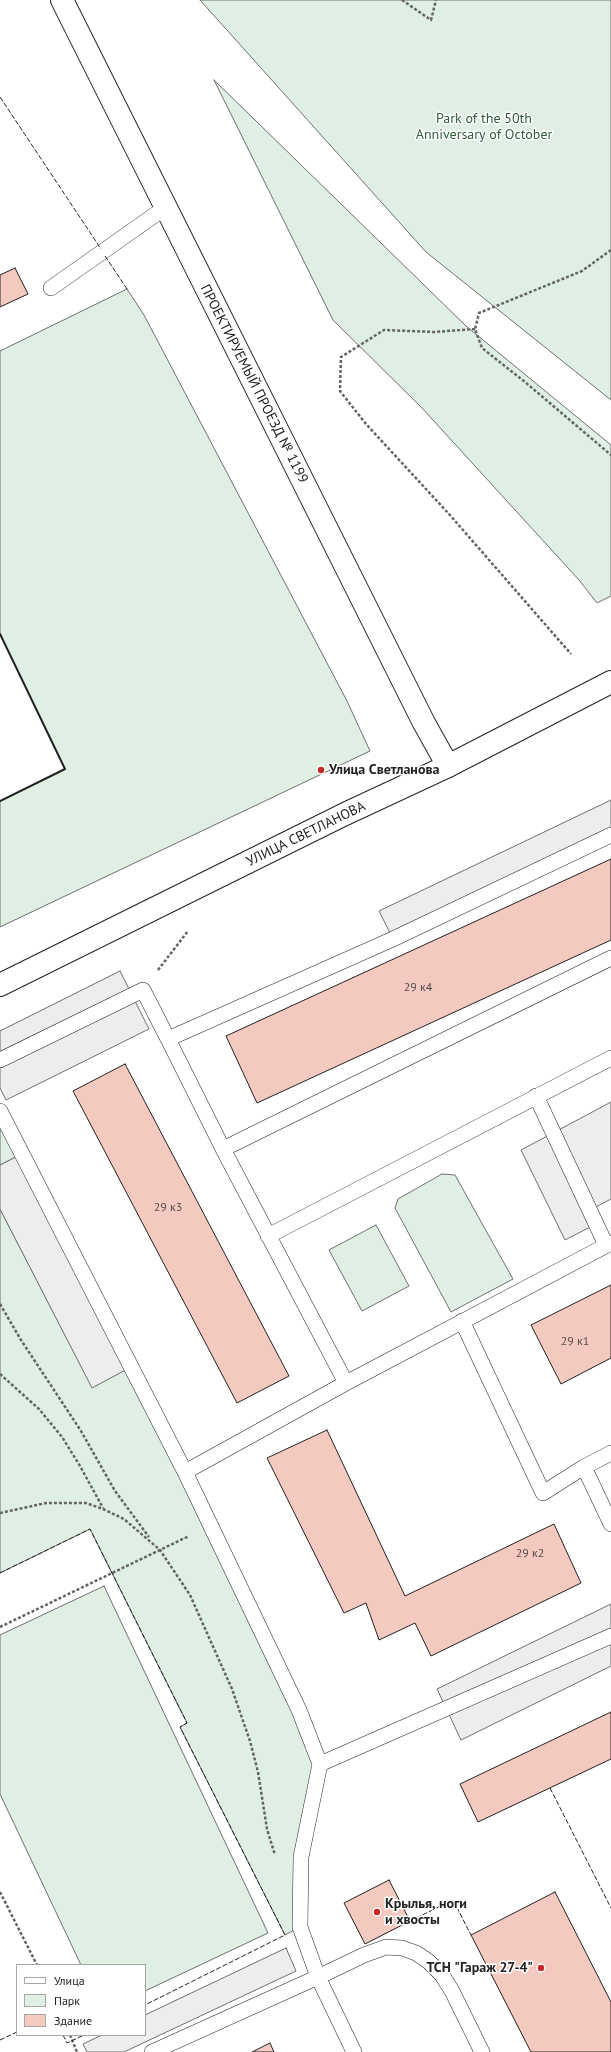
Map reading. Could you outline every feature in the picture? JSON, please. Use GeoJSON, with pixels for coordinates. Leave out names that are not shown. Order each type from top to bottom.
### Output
{"type":"FeatureCollection","features":[{"type":"Feature","properties":{"kind":"street","name":"ПРОЕКТИРУЕМЫЙ ПРОЕЗД № 1199"},"geometry":{"type":"LineString","coordinates":[[62,0],[424,723],[448,766]]}},
{"type":"Feature","properties":{"kind":"street","name":"УЛИЦА СВЕТЛАНОВА"},"geometry":{"type":"LineString","coordinates":[[0,986],[338,818],[448,766],[611,682]]}},
{"type":"Feature","properties":{"kind":"lane"},"geometry":{"type":"LineString","coordinates":[[50,288],[166,207]]}},
{"type":"Feature","properties":{"kind":"lane"},"geometry":{"type":"LineString","coordinates":[[168,1039],[393,939],[611,835]]}},
{"type":"Feature","properties":{"kind":"lane"},"geometry":{"type":"LineString","coordinates":[[222,1149],[611,958]]}},
{"type":"Feature","properties":{"kind":"lane"},"geometry":{"type":"LineString","coordinates":[[0,1060],[143,990],[222,1149],[346,1383]]}},
{"type":"Feature","properties":{"kind":"lane"},"geometry":{"type":"LineString","coordinates":[[268,1236],[611,1058]]}},
{"type":"Feature","properties":{"kind":"lane"},"geometry":{"type":"LineString","coordinates":[[185,1472],[346,1383],[609,1244],[536,1096]]}},
{"type":"Feature","properties":{"kind":"lane"},"geometry":{"type":"LineString","coordinates":[[0,1111],[185,1472],[299,1710],[320,1764],[301,1857],[300,1926],[318,1977],[354,2052]]}},
{"type":"Feature","properties":{"kind":"lane"},"geometry":{"type":"LineString","coordinates":[[462,1321],[543,1493],[584,1467],[611,1453]]}},
{"type":"Feature","properties":{"kind":"lane"},"geometry":{"type":"LineString","coordinates":[[584,1467],[611,1524]]}},
{"type":"Feature","properties":{"kind":"lane"},"geometry":{"type":"LineString","coordinates":[[320,1764],[611,1636]]}},
{"type":"Feature","properties":{"kind":"lane"},"geometry":{"type":"LineString","coordinates":[[152,2052],[364,1955],[386,1947],[402,1948],[416,1953],[428,1961],[442,1975],[452,1991],[482,2052]]}},
{"type":"Feature","properties":{"kind":"path"},"geometry":{"type":"LineString","coordinates":[[402,0],[431,20],[436,0]]}},
{"type":"Feature","properties":{"kind":"path"},"geometry":{"type":"LineString","coordinates":[[611,250],[582,271],[479,313],[475,329],[482,348],[611,456]]}},
{"type":"Feature","properties":{"kind":"path"},"geometry":{"type":"LineString","coordinates":[[475,329],[436,332],[384,330],[341,357],[340,391],[366,424],[449,514],[570,654]]}},
{"type":"Feature","properties":{"kind":"path"},"geometry":{"type":"LineString","coordinates":[[143,990],[188,931]]}},
{"type":"Feature","properties":{"kind":"path"},"geometry":{"type":"LineString","coordinates":[[0,1304],[21,1340],[81,1431],[115,1491],[160,1550],[193,1601],[232,1689],[252,1747],[258,1772],[267,1829],[275,1856]]}},
{"type":"Feature","properties":{"kind":"path"},"geometry":{"type":"LineString","coordinates":[[0,1374],[39,1409],[62,1437],[80,1466],[103,1509]]}},
{"type":"Feature","properties":{"kind":"path"},"geometry":{"type":"LineString","coordinates":[[0,1513],[23,1507],[65,1502],[86,1504],[103,1509],[124,1519],[153,1542]]}},
{"type":"Feature","properties":{"kind":"path"},"geometry":{"type":"LineString","coordinates":[[0,1627],[210,1526]]}},
{"type":"Feature","properties":{"kind":"path"},"geometry":{"type":"LineString","coordinates":[[0,1892],[36,1964]]}},
{"type":"Feature","properties":{"kind":"path"},"geometry":{"type":"LineString","coordinates":[[70,2036],[77,2052]]}},
{"type":"Feature","properties":{"kind":"green space","name":"Park of the 50th Anniversary of October"},"geometry":{"type":"Polygon","coordinates":[[[200,0],[611,0],[611,400],[426,252],[200,0]]]}},
{"type":"Feature","properties":{"kind":"green space"},"geometry":{"type":"Polygon","coordinates":[[[214,80],[466,326],[611,445],[611,596],[597,603],[579,580],[422,408],[333,320],[214,80]]]}},
{"type":"Feature","properties":{"kind":"green space"},"geometry":{"type":"Polygon","coordinates":[[[127,289],[144,315],[347,701],[370,751],[0,927],[0,801],[65,769],[0,634],[0,351],[127,289]]]}},
{"type":"Feature","properties":{"kind":"green space"},"geometry":{"type":"Polygon","coordinates":[[[0,1111],[22,1154],[0,1165],[0,1111]]]}},
{"type":"Feature","properties":{"kind":"green space"},"geometry":{"type":"Polygon","coordinates":[[[442,1174],[455,1175],[513,1279],[451,1312],[395,1208],[398,1199],[442,1174]]]}},
{"type":"Feature","properties":{"kind":"green space"},"geometry":{"type":"Polygon","coordinates":[[[0,1209],[92,1387],[131,1367],[320,1764],[300,1927],[285,1935],[180,1727],[187,1723],[90,1529],[0,1573],[0,1209]]]}},
{"type":"Feature","properties":{"kind":"green space"},"geometry":{"type":"Polygon","coordinates":[[[376,1225],[409,1286],[362,1311],[329,1250],[376,1225]]]}},
{"type":"Feature","properties":{"kind":"green space"},"geometry":{"type":"Polygon","coordinates":[[[104,1586],[268,1933],[146,1991],[146,1964],[81,1964],[0,1794],[0,1635],[104,1586]]]}},
{"type":"Feature","properties":{"kind":"shaded area"},"geometry":{"type":"Polygon","coordinates":[[[611,800],[611,835],[393,939],[379,911],[611,800]]]}},
{"type":"Feature","properties":{"kind":"shaded area"},"geometry":{"type":"Polygon","coordinates":[[[120,971],[149,1029],[6,1100],[0,1088],[0,1031],[120,971]]]}},
{"type":"Feature","properties":{"kind":"shaded area"},"geometry":{"type":"Polygon","coordinates":[[[611,1102],[611,1199],[590,1210],[596,1224],[565,1240],[521,1150],[611,1102]]]}},
{"type":"Feature","properties":{"kind":"shaded area"},"geometry":{"type":"Polygon","coordinates":[[[22,1154],[131,1367],[92,1388],[0,1209],[0,1165],[22,1154]]]}},
{"type":"Feature","properties":{"kind":"shaded area"},"geometry":{"type":"Polygon","coordinates":[[[611,1604],[611,1666],[461,1740],[437,1689],[611,1604]]]}},
{"type":"Feature","properties":{"kind":"shaded area"},"geometry":{"type":"Polygon","coordinates":[[[286,1948],[296,1971],[124,2052],[87,2052],[83,2044],[100,2036],[146,2036],[146,2015],[286,1948]]]}},
{"type":"Feature","properties":{"kind":"building"},"geometry":{"type":"Polygon","coordinates":[[[15,268],[28,294],[0,307],[0,275],[15,268]]]}},
{"type":"Feature","properties":{"kind":"building"},"geometry":{"type":"Polygon","coordinates":[[[611,859],[611,940],[257,1103],[226,1036],[611,859]]]}},
{"type":"Feature","properties":{"kind":"building"},"geometry":{"type":"Polygon","coordinates":[[[125,1064],[289,1376],[237,1403],[73,1091],[125,1064]]]}},
{"type":"Feature","properties":{"kind":"building"},"geometry":{"type":"Polygon","coordinates":[[[611,1285],[611,1358],[561,1384],[531,1325],[611,1285]]]}},
{"type":"Feature","properties":{"kind":"building"},"geometry":{"type":"Polygon","coordinates":[[[327,1430],[405,1596],[554,1524],[581,1583],[431,1656],[415,1623],[379,1640],[366,1603],[344,1613],[267,1458],[327,1430]]]}},
{"type":"Feature","properties":{"kind":"building"},"geometry":{"type":"Polygon","coordinates":[[[611,1712],[611,1759],[478,1822],[460,1784],[611,1712]]]}},
{"type":"Feature","properties":{"kind":"building","name":"Крылья, ноги и хвосты"},"geometry":{"type":"Polygon","coordinates":[[[389,1880],[410,1921],[365,1944],[344,1903],[389,1880]]]}},
{"type":"Feature","properties":{"kind":"building","name":"ТСН \"Гараж 27-4\""},"geometry":{"type":"Polygon","coordinates":[[[555,1892],[611,2002],[611,2052],[531,2052],[471,1935],[555,1892]]]}},
{"type":"Feature","properties":{"kind":"building"},"geometry":{"type":"Polygon","coordinates":[[[270,2043],[274,2052],[252,2052],[270,2043]]]}},
{"type":"Feature","properties":{"kind":"fence"},"geometry":{"type":"LineString","coordinates":[[0,97],[101,249]]}},
{"type":"Feature","properties":{"kind":"fence"},"geometry":{"type":"LineString","coordinates":[[105,256],[127,289]]}},
{"type":"Feature","properties":{"kind":"fence"},"geometry":{"type":"LineString","coordinates":[[0,1573],[90,1529],[187,1723],[180,1727],[285,1935],[146,2004]]}},
{"type":"Feature","properties":{"kind":"fence"},"geometry":{"type":"LineString","coordinates":[[550,1788],[611,1908]]}},
{"type":"Feature","properties":{"kind":"fence"},"geometry":{"type":"LineString","coordinates":[[410,1921],[453,1900],[471,1935]]}},
{"type":"Feature","properties":{"kind":"fence"},"geometry":{"type":"LineString","coordinates":[[0,2040],[16,2032]]}},
{"type":"Feature","properties":{"kind":"fence"},"geometry":{"type":"LineString","coordinates":[[64,2036],[67,2043],[82,2036]]}},
{"type":"Feature","properties":{"kind":"wall"},"geometry":{"type":"LineString","coordinates":[[0,634],[65,769],[0,801]]}},
{"type":"Feature","properties":{"kind":"place","name":"Улица Светланова"},"geometry":{"type":"Point","coordinates":[321,770]}},
{"type":"Feature","properties":{"kind":"place","name":"Крылья, ноги и хвосты"},"geometry":{"type":"Point","coordinates":[377,1912]}},
{"type":"Feature","properties":{"kind":"place","name":"ТСН \"Гараж 27-4\""},"geometry":{"type":"Point","coordinates":[541,1968]}}]}
